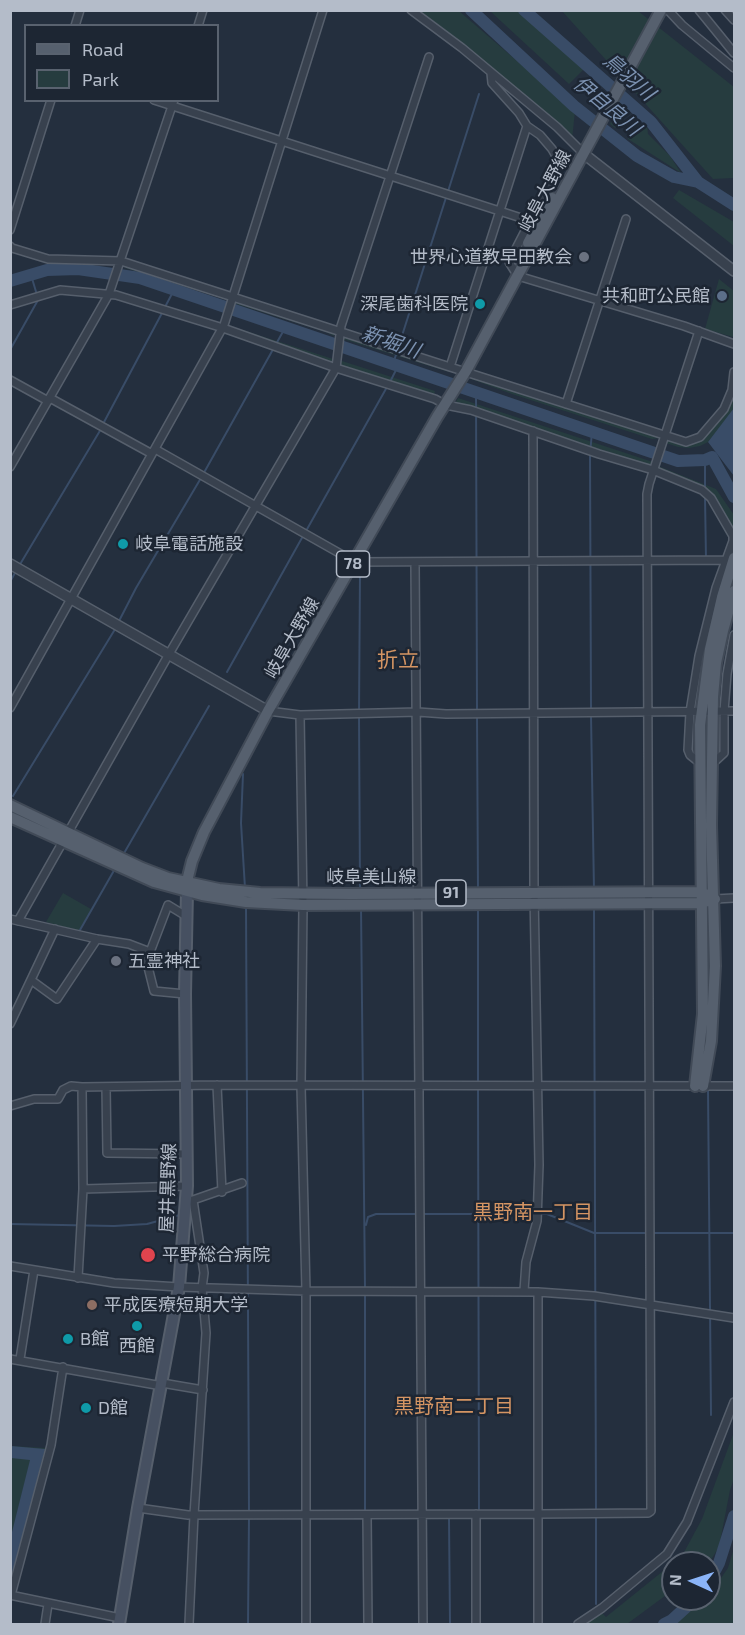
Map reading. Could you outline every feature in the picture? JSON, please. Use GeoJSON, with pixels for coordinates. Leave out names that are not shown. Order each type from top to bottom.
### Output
{"type":"FeatureCollection","features":[{"type":"Feature","properties":{"kind":"main road","name":"岐阜大野線"},"geometry":{"type":"LineString","coordinates":[[187,886],[192,861],[204,832],[268,711],[437,417],[459,369],[516,273],[538,224],[660,12]]}},
{"type":"Feature","properties":{"kind":"main road"},"geometry":{"type":"LineString","coordinates":[[699,1086],[713,1015],[716,966],[715,899],[705,764],[696,712],[729,560]]}},
{"type":"Feature","properties":{"kind":"main road"},"geometry":{"type":"LineString","coordinates":[[699,1086],[704,965],[701,897],[705,764],[718,711],[716,663],[735,591]]}},
{"type":"Feature","properties":{"kind":"main road"},"geometry":{"type":"LineString","coordinates":[[10,805],[66,837]]}},
{"type":"Feature","properties":{"kind":"main road"},"geometry":{"type":"LineString","coordinates":[[10,817],[187,886]]}},
{"type":"Feature","properties":{"kind":"main road","name":"岐阜美山線"},"geometry":{"type":"LineString","coordinates":[[187,886],[303,899],[418,898],[534,892],[648,898]]}},
{"type":"Feature","properties":{"kind":"main road","name":"屋井黒野線"},"geometry":{"type":"LineString","coordinates":[[120,1622],[138,1508],[179,1287],[189,1201],[185,994],[187,886]]}},
{"type":"Feature","properties":{"kind":"main road","name":"岐阜美山線"},"geometry":{"type":"LineString","coordinates":[[418,898],[534,904],[648,898],[715,899]]}},
{"type":"Feature","properties":{"kind":"street"},"geometry":{"type":"LineString","coordinates":[[10,708],[223,326],[323,10]]}},
{"type":"Feature","properties":{"kind":"street"},"geometry":{"type":"LineString","coordinates":[[411,10],[462,48],[735,271]]}},
{"type":"Feature","properties":{"kind":"street"},"geometry":{"type":"LineString","coordinates":[[699,10],[735,53]]}},
{"type":"Feature","properties":{"kind":"street"},"geometry":{"type":"LineString","coordinates":[[724,10],[734,17]]}},
{"type":"Feature","properties":{"kind":"street"},"geometry":{"type":"LineString","coordinates":[[660,12],[682,25],[735,68]]}},
{"type":"Feature","properties":{"kind":"street"},"geometry":{"type":"LineString","coordinates":[[150,952],[129,944],[14,920],[66,837],[336,364],[339,335],[429,57]]}},
{"type":"Feature","properties":{"kind":"street"},"geometry":{"type":"LineString","coordinates":[[10,467],[110,293],[173,103],[280,142],[538,224],[560,162],[540,135],[526,126],[519,113],[492,83],[491,72]]}},
{"type":"Feature","properties":{"kind":"street"},"geometry":{"type":"LineString","coordinates":[[10,230],[50,102]]}},
{"type":"Feature","properties":{"kind":"street"},"geometry":{"type":"LineString","coordinates":[[459,369],[500,212],[526,126]]}},
{"type":"Feature","properties":{"kind":"street"},"geometry":{"type":"LineString","coordinates":[[566,404],[626,219]]}},
{"type":"Feature","properties":{"kind":"street"},"geometry":{"type":"LineString","coordinates":[[10,246],[48,259],[121,263],[339,335],[398,349],[664,438],[686,441],[700,437],[724,409],[732,390],[735,372]]}},
{"type":"Feature","properties":{"kind":"street"},"geometry":{"type":"LineString","coordinates":[[516,273],[735,344]]}},
{"type":"Feature","properties":{"kind":"street"},"geometry":{"type":"LineString","coordinates":[[10,304],[60,290],[110,293],[223,326],[533,431],[654,468],[702,490],[711,498],[733,536],[733,541],[729,560],[707,624],[696,712]]}},
{"type":"Feature","properties":{"kind":"street"},"geometry":{"type":"LineString","coordinates":[[138,1508],[194,1515],[651,1512],[647,494],[699,331]]}},
{"type":"Feature","properties":{"kind":"street"},"geometry":{"type":"LineString","coordinates":[[10,380],[153,451],[355,562],[729,560]]}},
{"type":"Feature","properties":{"kind":"street"},"geometry":{"type":"LineString","coordinates":[[524,1291],[526,1262],[537,1221],[538,1085],[532,713],[533,431]]}},
{"type":"Feature","properties":{"kind":"street"},"geometry":{"type":"LineString","coordinates":[[415,563],[418,712],[423,1624]]}},
{"type":"Feature","properties":{"kind":"street"},"geometry":{"type":"LineString","coordinates":[[10,564],[268,711],[300,715],[418,712],[735,711]]}},
{"type":"Feature","properties":{"kind":"street"},"geometry":{"type":"LineString","coordinates":[[718,711],[727,674],[733,632]]}},
{"type":"Feature","properties":{"kind":"street"},"geometry":{"type":"LineString","coordinates":[[300,715],[303,899],[301,1086],[306,1291],[306,1624]]}},
{"type":"Feature","properties":{"kind":"street"},"geometry":{"type":"LineString","coordinates":[[715,899],[735,898]]}},
{"type":"Feature","properties":{"kind":"street"},"geometry":{"type":"LineString","coordinates":[[185,994],[154,991],[148,967],[150,952],[168,905],[186,916]]}},
{"type":"Feature","properties":{"kind":"street"},"geometry":{"type":"LineString","coordinates":[[10,1024],[56,929]]}},
{"type":"Feature","properties":{"kind":"street"},"geometry":{"type":"LineString","coordinates":[[31,980],[57,999],[97,939]]}},
{"type":"Feature","properties":{"kind":"street"},"geometry":{"type":"LineString","coordinates":[[217,1085],[222,1192]]}},
{"type":"Feature","properties":{"kind":"street"},"geometry":{"type":"LineString","coordinates":[[10,1106],[34,1099],[58,1099],[63,1090],[71,1086],[735,1086]]}},
{"type":"Feature","properties":{"kind":"street"},"geometry":{"type":"LineString","coordinates":[[78,1278],[83,1189],[82,1087]]}},
{"type":"Feature","properties":{"kind":"street"},"geometry":{"type":"LineString","coordinates":[[106,1087],[107,1154],[187,1154]]}},
{"type":"Feature","properties":{"kind":"street"},"geometry":{"type":"LineString","coordinates":[[189,1624],[206,1333],[202,1288],[204,1273],[189,1201],[242,1184]]}},
{"type":"Feature","properties":{"kind":"street"},"geometry":{"type":"LineString","coordinates":[[83,1189],[187,1186]]}},
{"type":"Feature","properties":{"kind":"street"},"geometry":{"type":"LineString","coordinates":[[10,1266],[114,1283],[179,1287],[306,1291],[524,1291],[594,1296],[735,1318]]}},
{"type":"Feature","properties":{"kind":"street"},"geometry":{"type":"LineString","coordinates":[[20,1359],[34,1270]]}},
{"type":"Feature","properties":{"kind":"street"},"geometry":{"type":"LineString","coordinates":[[538,1292],[538,1624]]}},
{"type":"Feature","properties":{"kind":"street"},"geometry":{"type":"LineString","coordinates":[[717,1315],[735,1312]]}},
{"type":"Feature","properties":{"kind":"street"},"geometry":{"type":"LineString","coordinates":[[10,1359],[203,1390]]}},
{"type":"Feature","properties":{"kind":"street"},"geometry":{"type":"LineString","coordinates":[[63,1366],[51,1445],[11,1595],[120,1622]]}},
{"type":"Feature","properties":{"kind":"street"},"geometry":{"type":"LineString","coordinates":[[578,1624],[602,1608],[667,1554],[687,1522],[735,1401]]}},
{"type":"Feature","properties":{"kind":"street"},"geometry":{"type":"LineString","coordinates":[[476,1514],[476,1624]]}},
{"type":"Feature","properties":{"kind":"street"},"geometry":{"type":"LineString","coordinates":[[367,1515],[368,1624]]}},
{"type":"Feature","properties":{"kind":"street"},"geometry":{"type":"LineString","coordinates":[[45,1624],[48,1604]]}},
{"type":"Feature","properties":{"kind":"green space"},"geometry":{"type":"Polygon","coordinates":[[[419,11],[459,11],[575,111],[572,140],[459,40],[419,11]]]}},
{"type":"Feature","properties":{"kind":"green space"},"geometry":{"type":"Polygon","coordinates":[[[490,11],[526,11],[585,68],[569,84],[490,11]]]}},
{"type":"Feature","properties":{"kind":"green space"},"geometry":{"type":"Polygon","coordinates":[[[562,11],[638,11],[734,87],[734,181],[733,178],[713,179],[562,11]]]}},
{"type":"Feature","properties":{"kind":"green space"},"geometry":{"type":"Polygon","coordinates":[[[617,108],[624,113],[623,126],[615,128],[610,124],[617,108]]]}},
{"type":"Feature","properties":{"kind":"green space"},"geometry":{"type":"Polygon","coordinates":[[[637,123],[647,125],[648,134],[670,156],[681,173],[628,139],[628,129],[637,123]]]}},
{"type":"Feature","properties":{"kind":"green space"},"geometry":{"type":"Polygon","coordinates":[[[679,190],[734,222],[734,246],[673,198],[679,190]]]}},
{"type":"Feature","properties":{"kind":"green space"},"geometry":{"type":"Polygon","coordinates":[[[126,266],[224,297],[224,299],[125,268],[126,266]]]}},
{"type":"Feature","properties":{"kind":"green space"},"geometry":{"type":"Polygon","coordinates":[[[719,279],[734,291],[733,337],[705,329],[719,279]]]}},
{"type":"Feature","properties":{"kind":"green space"},"geometry":{"type":"Polygon","coordinates":[[[234,301],[335,332],[334,336],[233,303],[234,301]]]}},
{"type":"Feature","properties":{"kind":"green space"},"geometry":{"type":"Polygon","coordinates":[[[227,325],[333,359],[332,363],[227,329],[227,325]]]}},
{"type":"Feature","properties":{"kind":"green space"},"geometry":{"type":"Polygon","coordinates":[[[345,336],[451,369],[449,372],[343,339],[345,336]]]}},
{"type":"Feature","properties":{"kind":"green space"},"geometry":{"type":"Polygon","coordinates":[[[339,360],[435,391],[434,395],[338,364],[339,360]]]}},
{"type":"Feature","properties":{"kind":"green space"},"geometry":{"type":"Polygon","coordinates":[[[472,375],[660,438],[652,439],[512,394],[471,379],[472,375]]]}},
{"type":"Feature","properties":{"kind":"green space"},"geometry":{"type":"Polygon","coordinates":[[[734,389],[733,411],[708,442],[689,448],[666,443],[668,439],[686,443],[705,436],[729,405],[734,389]]]}},
{"type":"Feature","properties":{"kind":"green space"},"geometry":{"type":"Polygon","coordinates":[[[458,398],[653,462],[652,465],[456,402],[458,398]]]}},
{"type":"Feature","properties":{"kind":"green space"},"geometry":{"type":"Polygon","coordinates":[[[658,466],[716,489],[734,515],[734,529],[714,495],[657,468],[658,466]]]}},
{"type":"Feature","properties":{"kind":"green space"},"geometry":{"type":"Polygon","coordinates":[[[63,893],[91,909],[79,931],[46,922],[63,893]]]}},
{"type":"Feature","properties":{"kind":"green space"},"geometry":{"type":"Polygon","coordinates":[[[734,1432],[734,1479],[719,1547],[716,1551],[685,1551],[702,1519],[734,1432]]]}},
{"type":"Feature","properties":{"kind":"green space"},"geometry":{"type":"Polygon","coordinates":[[[11,1446],[46,1448],[11,1583],[11,1446]]]}},
{"type":"Feature","properties":{"kind":"green space"},"geometry":{"type":"Polygon","coordinates":[[[734,1548],[734,1623],[669,1624],[686,1611],[721,1611],[721,1578],[728,1568],[734,1548]]]}},
{"type":"Feature","properties":{"kind":"green space"},"geometry":{"type":"Polygon","coordinates":[[[661,1573],[661,1599],[627,1624],[586,1624],[601,1612],[606,1617],[661,1573]]]}},
{"type":"Feature","properties":{"kind":"water"},"geometry":{"type":"Polygon","coordinates":[[[734,408],[734,476],[708,442],[734,408]]]}},
{"type":"Feature","properties":{"kind":"water"},"geometry":{"type":"Polygon","coordinates":[[[11,1446],[45,1449],[11,1581],[11,1536],[30,1460],[11,1458],[11,1446]]]}},
{"type":"Feature","properties":{"kind":"waterway","name":"伊自良川"},"geometry":{"type":"LineString","coordinates":[[471,10],[574,106],[637,156],[674,177],[698,182],[734,205]]}},
{"type":"Feature","properties":{"kind":"waterway","name":"鳥羽川"},"geometry":{"type":"LineString","coordinates":[[524,10],[651,122],[698,182]]}},
{"type":"Feature","properties":{"kind":"waterway"},"geometry":{"type":"LineString","coordinates":[[393,364],[479,94]]}},
{"type":"Feature","properties":{"kind":"waterway","name":"新堀川"},"geometry":{"type":"LineString","coordinates":[[10,281],[47,270],[78,269],[140,278],[678,461],[705,460],[712,457],[734,497]]}},
{"type":"Feature","properties":{"kind":"waterway"},"geometry":{"type":"LineString","coordinates":[[31,275],[37,295]]}},
{"type":"Feature","properties":{"kind":"waterway"},"geometry":{"type":"LineString","coordinates":[[165,307],[174,290]]}},
{"type":"Feature","properties":{"kind":"waterway"},"geometry":{"type":"LineString","coordinates":[[10,350],[38,300]]}},
{"type":"Feature","properties":{"kind":"waterway"},"geometry":{"type":"LineString","coordinates":[[103,424],[162,313]]}},
{"type":"Feature","properties":{"kind":"waterway"},"geometry":{"type":"LineString","coordinates":[[119,621],[285,328]]}},
{"type":"Feature","properties":{"kind":"waterway"},"geometry":{"type":"LineString","coordinates":[[390,382],[398,366]]}},
{"type":"Feature","properties":{"kind":"waterway"},"geometry":{"type":"LineString","coordinates":[[306,531],[387,387]]}},
{"type":"Feature","properties":{"kind":"waterway"},"geometry":{"type":"LineString","coordinates":[[476,393],[477,711]]}},
{"type":"Feature","properties":{"kind":"waterway"},"geometry":{"type":"LineString","coordinates":[[19,566],[101,429]]}},
{"type":"Feature","properties":{"kind":"waterway"},"geometry":{"type":"LineString","coordinates":[[591,710],[590,454],[592,432]]}},
{"type":"Feature","properties":{"kind":"waterway"},"geometry":{"type":"LineString","coordinates":[[705,460],[705,491]]}},
{"type":"Feature","properties":{"kind":"waterway"},"geometry":{"type":"LineString","coordinates":[[705,496],[706,560]]}},
{"type":"Feature","properties":{"kind":"waterway"},"geometry":{"type":"LineString","coordinates":[[227,672],[303,536]]}},
{"type":"Feature","properties":{"kind":"waterway"},"geometry":{"type":"LineString","coordinates":[[10,582],[16,571]]}},
{"type":"Feature","properties":{"kind":"waterway"},"geometry":{"type":"LineString","coordinates":[[360,571],[360,890]]}},
{"type":"Feature","properties":{"kind":"waterway"},"geometry":{"type":"LineString","coordinates":[[13,796],[117,626]]}},
{"type":"Feature","properties":{"kind":"waterway"},"geometry":{"type":"LineString","coordinates":[[123,855],[209,706]]}},
{"type":"Feature","properties":{"kind":"waterway"},"geometry":{"type":"LineString","coordinates":[[477,716],[478,891]]}},
{"type":"Feature","properties":{"kind":"waterway"},"geometry":{"type":"LineString","coordinates":[[591,716],[594,890]]}},
{"type":"Feature","properties":{"kind":"waterway"},"geometry":{"type":"LineString","coordinates":[[243,774],[241,823],[245,888]]}},
{"type":"Feature","properties":{"kind":"waterway"},"geometry":{"type":"LineString","coordinates":[[80,930],[116,867]]}},
{"type":"Feature","properties":{"kind":"waterway"},"geometry":{"type":"LineString","coordinates":[[246,905],[249,1512]]}},
{"type":"Feature","properties":{"kind":"waterway"},"geometry":{"type":"LineString","coordinates":[[361,907],[365,1289]]}},
{"type":"Feature","properties":{"kind":"waterway"},"geometry":{"type":"LineString","coordinates":[[478,908],[478,1083]]}},
{"type":"Feature","properties":{"kind":"waterway"},"geometry":{"type":"LineString","coordinates":[[594,908],[596,1511]]}},
{"type":"Feature","properties":{"kind":"waterway"},"geometry":{"type":"LineString","coordinates":[[478,1088],[479,1511]]}},
{"type":"Feature","properties":{"kind":"waterway"},"geometry":{"type":"LineString","coordinates":[[708,1089],[711,1415]]}},
{"type":"Feature","properties":{"kind":"waterway"},"geometry":{"type":"LineString","coordinates":[[366,1225],[368,1217],[376,1214],[547,1214],[594,1233],[647,1233]]}},
{"type":"Feature","properties":{"kind":"waterway"},"geometry":{"type":"LineString","coordinates":[[10,1224],[114,1226],[147,1224],[180,1215]]}},
{"type":"Feature","properties":{"kind":"waterway"},"geometry":{"type":"LineString","coordinates":[[653,1233],[734,1233]]}},
{"type":"Feature","properties":{"kind":"waterway"},"geometry":{"type":"LineString","coordinates":[[365,1294],[365,1514]]}},
{"type":"Feature","properties":{"kind":"waterway"},"geometry":{"type":"LineString","coordinates":[[721,1557],[734,1516]]}},
{"type":"Feature","properties":{"kind":"waterway"},"geometry":{"type":"LineString","coordinates":[[248,1624],[249,1517]]}},
{"type":"Feature","properties":{"kind":"waterway"},"geometry":{"type":"LineString","coordinates":[[596,1517],[596,1604]]}},
{"type":"Feature","properties":{"kind":"waterway"},"geometry":{"type":"LineString","coordinates":[[449,1519],[450,1624]]}},
{"type":"Feature","properties":{"kind":"waterway"},"geometry":{"type":"LineString","coordinates":[[479,1519],[480,1624]]}},
{"type":"Feature","properties":{"kind":"waterway"},"geometry":{"type":"LineString","coordinates":[[664,1624],[682,1611]]}},
{"type":"Feature","properties":{"kind":"place","name":"世界心道教早田教会"},"geometry":{"type":"Point","coordinates":[584,257]}},
{"type":"Feature","properties":{"kind":"place","name":"共和町公民館"},"geometry":{"type":"Point","coordinates":[722,296]}},
{"type":"Feature","properties":{"kind":"place","name":"深尾歯科医院"},"geometry":{"type":"Point","coordinates":[480,304]}},
{"type":"Feature","properties":{"kind":"place","name":"岐阜電話施設"},"geometry":{"type":"Point","coordinates":[123,544]}},
{"type":"Feature","properties":{"kind":"place","name":"五霊神社"},"geometry":{"type":"Point","coordinates":[116,961]}},
{"type":"Feature","properties":{"kind":"place","name":"平野総合病院"},"geometry":{"type":"Point","coordinates":[148,1255]}},
{"type":"Feature","properties":{"kind":"place","name":"平成医療短期大学"},"geometry":{"type":"Point","coordinates":[92,1305]}},
{"type":"Feature","properties":{"kind":"place","name":"西館"},"geometry":{"type":"Point","coordinates":[137,1326]}},
{"type":"Feature","properties":{"kind":"place","name":"B館"},"geometry":{"type":"Point","coordinates":[68,1339]}},
{"type":"Feature","properties":{"kind":"place","name":"D館"},"geometry":{"type":"Point","coordinates":[86,1408]}},
{"type":"Feature","properties":{"kind":"district","name":"折立"},"geometry":{"type":"Point","coordinates":[398,660]}},
{"type":"Feature","properties":{"kind":"district","name":"黒野南一丁目"},"geometry":{"type":"Point","coordinates":[533,1212]}},
{"type":"Feature","properties":{"kind":"district","name":"黒野南二丁目"},"geometry":{"type":"Point","coordinates":[454,1406]}}]}
